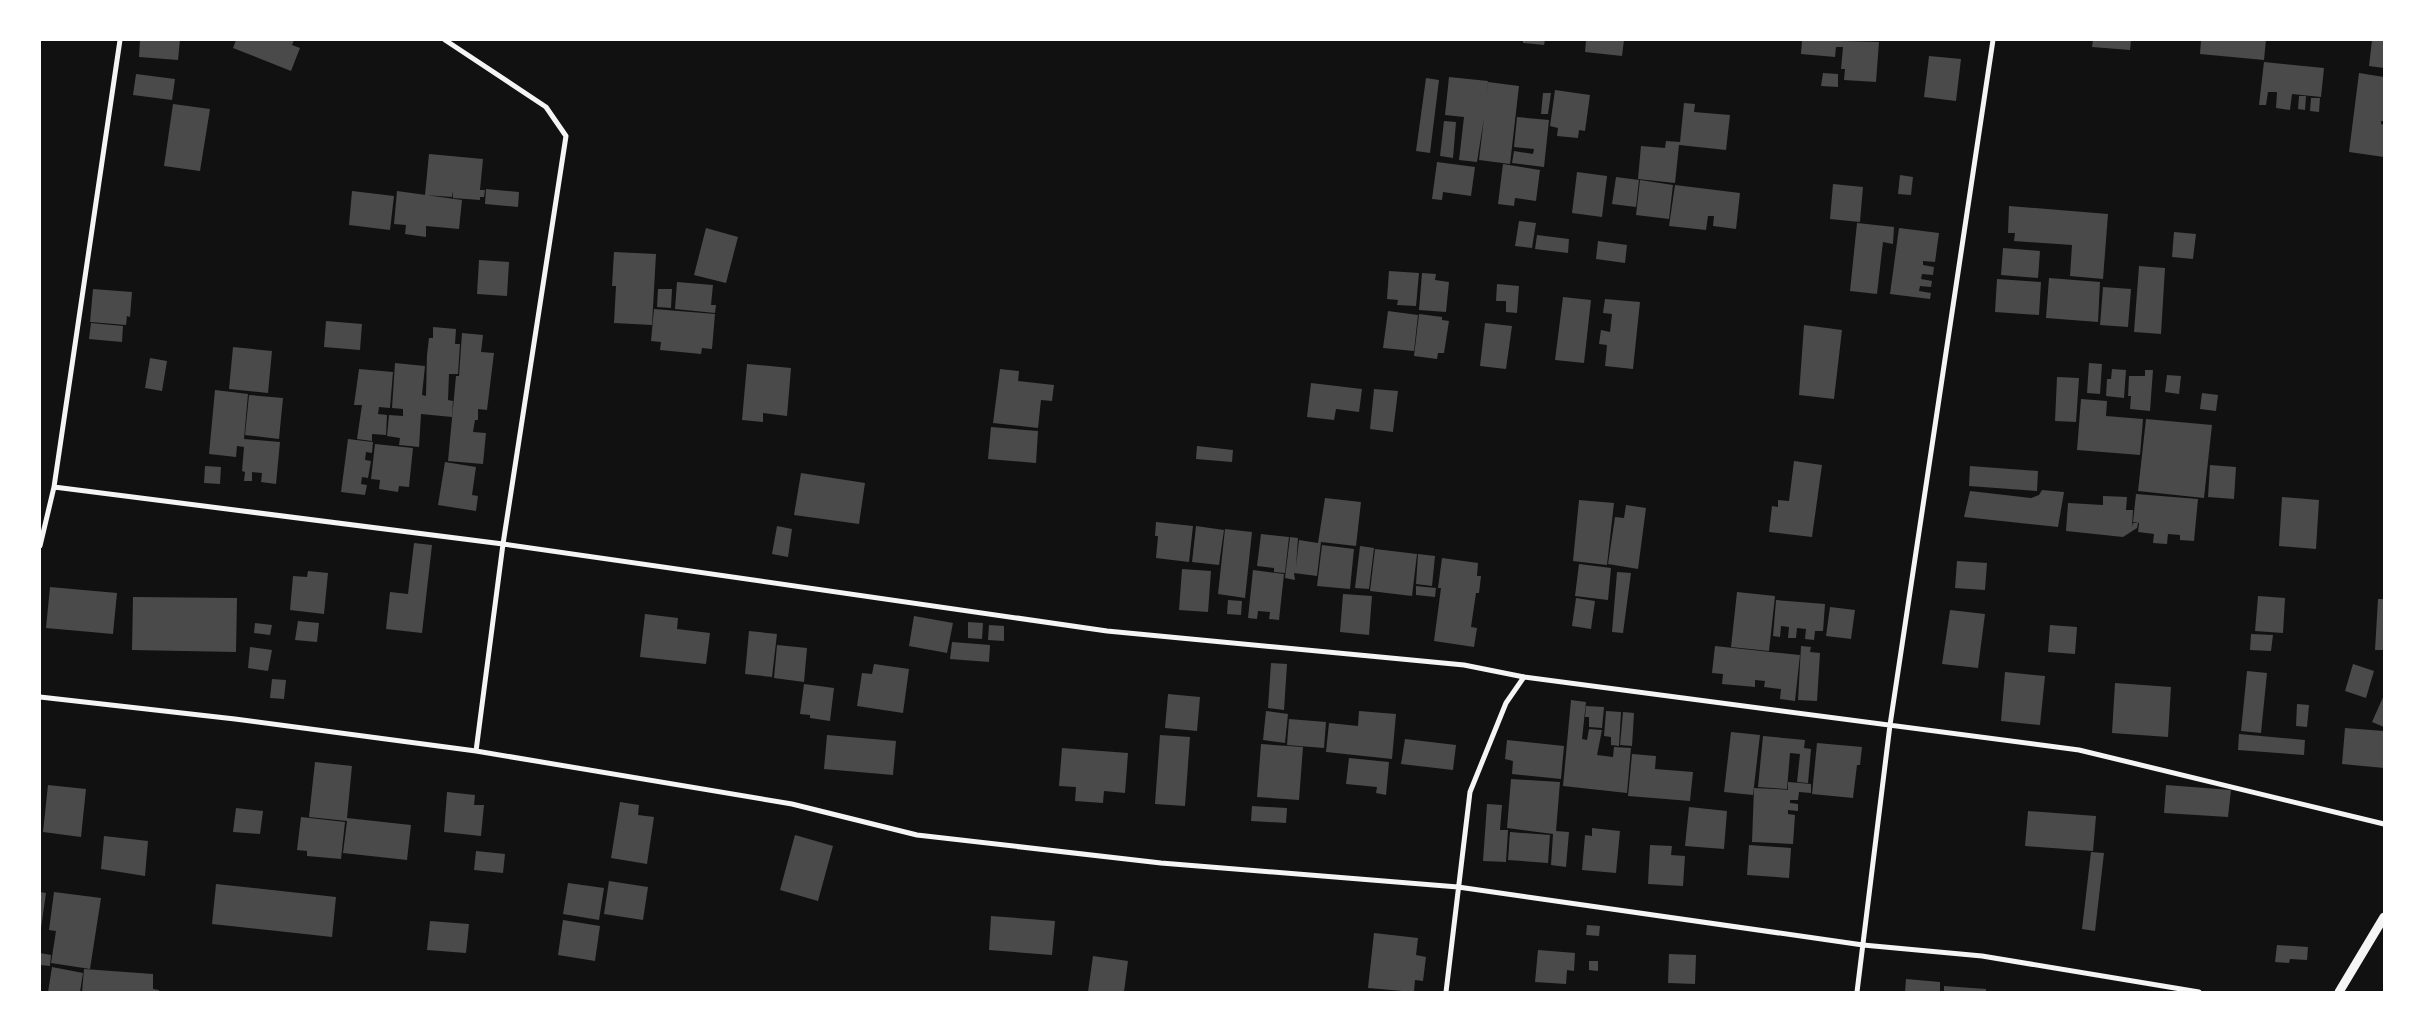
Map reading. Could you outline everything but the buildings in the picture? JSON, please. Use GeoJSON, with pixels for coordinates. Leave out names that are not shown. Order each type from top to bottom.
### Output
{"type":"FeatureCollection","features":[{"type":"Feature","properties":{"kind":"street"},"geometry":{"type":"LineString","coordinates":[[40,546],[54,487],[120,40]]}},
{"type":"Feature","properties":{"kind":"street"},"geometry":{"type":"LineString","coordinates":[[445,40],[546,107],[566,136],[503,544],[476,750]]}},
{"type":"Feature","properties":{"kind":"street"},"geometry":{"type":"LineString","coordinates":[[1857,992],[1890,725],[1993,40]]}},
{"type":"Feature","properties":{"kind":"street"},"geometry":{"type":"LineString","coordinates":[[54,487],[503,544],[1108,631],[1464,665],[1524,677],[2079,750],[2384,824]]}},
{"type":"Feature","properties":{"kind":"street"},"geometry":{"type":"LineString","coordinates":[[1446,992],[1470,792],[1506,703],[1524,677]]}},
{"type":"Feature","properties":{"kind":"street"},"geometry":{"type":"LineString","coordinates":[[40,697],[235,718],[476,750],[792,804],[917,835],[1161,863],[1458,887],[1863,944],[1982,956],[2199,992]]}},
{"type":"Feature","properties":{"kind":"street"},"geometry":{"type":"LineString","coordinates":[[2339,992],[2384,917]]}}]}
